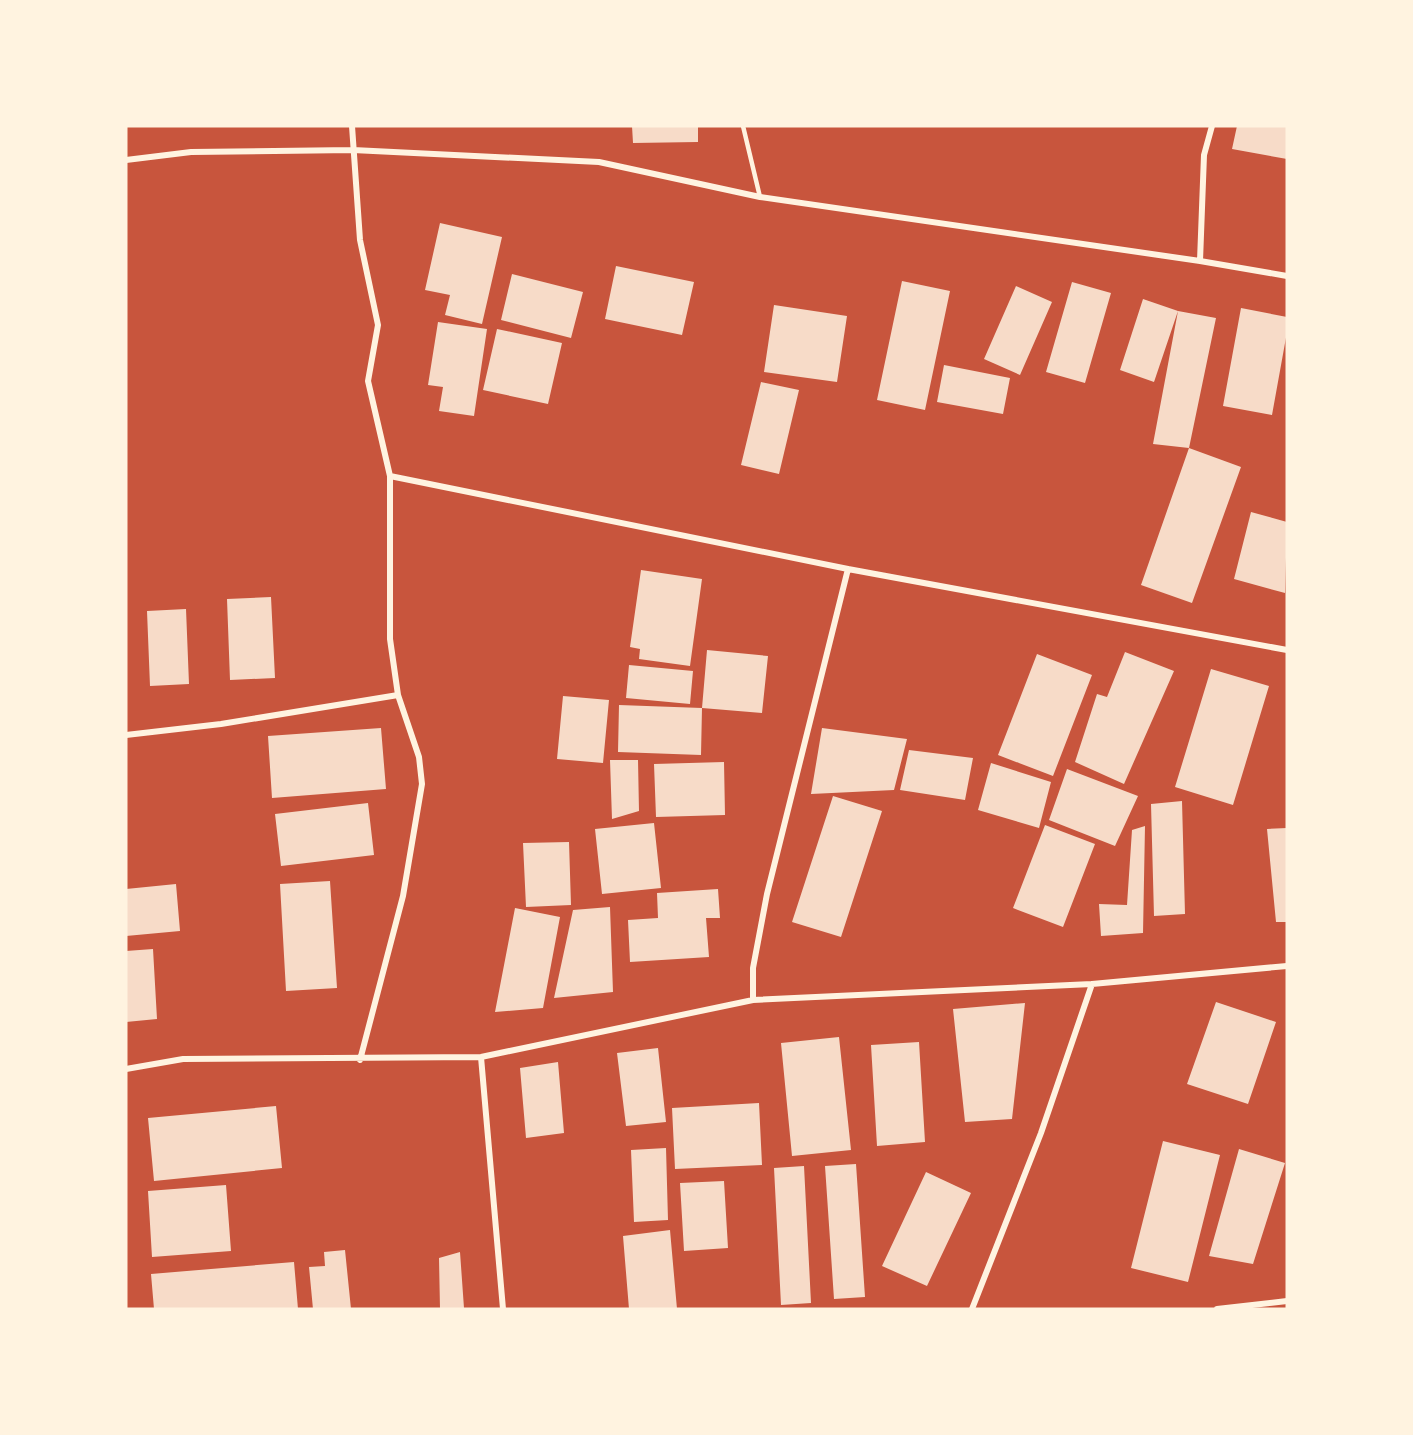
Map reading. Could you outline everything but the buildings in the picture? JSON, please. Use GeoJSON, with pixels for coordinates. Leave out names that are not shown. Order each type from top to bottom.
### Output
{"type":"FeatureCollection","features":[{"type":"Feature","properties":{"kind":"street"},"geometry":{"type":"LineString","coordinates":[[352,126],[360,240],[378,325],[368,381],[390,476],[390,639],[398,695],[419,757],[422,784],[403,896],[360,1059]]}},
{"type":"Feature","properties":{"kind":"street"},"geometry":{"type":"LineString","coordinates":[[1200,261],[1204,155],[1212,126]]}},
{"type":"Feature","properties":{"kind":"street"},"geometry":{"type":"LineString","coordinates":[[126,160],[191,152],[354,150],[599,162],[760,197],[1200,261],[1287,276]]}},
{"type":"Feature","properties":{"kind":"street"},"geometry":{"type":"LineString","coordinates":[[390,476],[848,569],[1287,650]]}},
{"type":"Feature","properties":{"kind":"street"},"geometry":{"type":"LineString","coordinates":[[753,1000],[753,968],[767,894],[848,569]]}},
{"type":"Feature","properties":{"kind":"street"},"geometry":{"type":"LineString","coordinates":[[126,735],[221,724],[398,695]]}},
{"type":"Feature","properties":{"kind":"street"},"geometry":{"type":"LineString","coordinates":[[126,1069],[194,1059],[282,1056],[360,1059],[481,1057],[753,1000],[1092,984],[1287,966]]}},
{"type":"Feature","properties":{"kind":"street"},"geometry":{"type":"LineString","coordinates":[[972,1309],[1041,1133],[1092,984]]}},
{"type":"Feature","properties":{"kind":"street"},"geometry":{"type":"LineString","coordinates":[[481,1057],[503,1309]]}},
{"type":"Feature","properties":{"kind":"street"},"geometry":{"type":"LineString","coordinates":[[1217,1309],[1253,1307],[1287,1301]]}},
{"type":"Feature","properties":{"kind":"lane"},"geometry":{"type":"LineString","coordinates":[[743,126],[760,197]]}}]}
